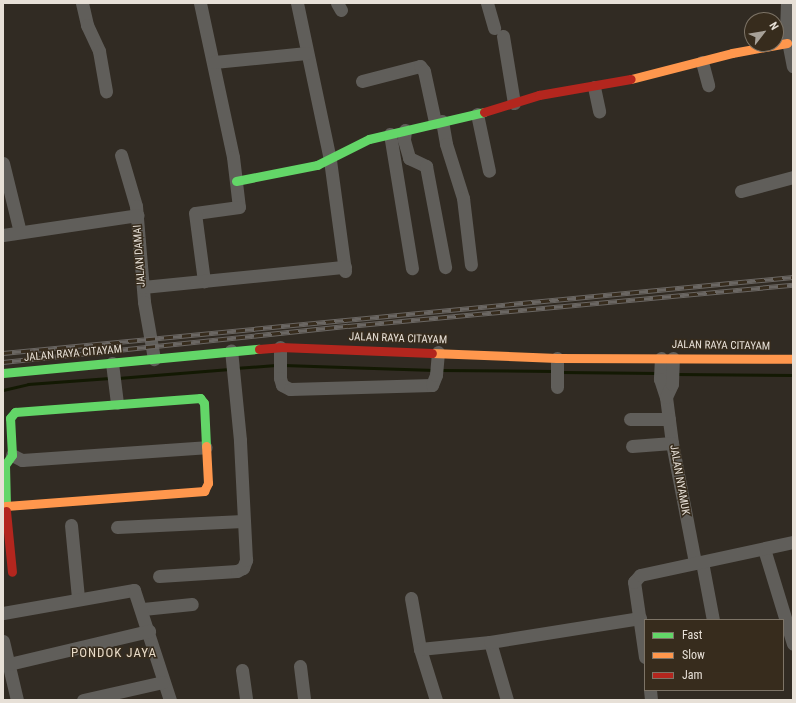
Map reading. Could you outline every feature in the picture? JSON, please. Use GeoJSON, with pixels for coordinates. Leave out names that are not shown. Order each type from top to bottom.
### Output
{"type":"FeatureCollection","features":[{"type":"Feature","properties":{"kind":"street"},"geometry":{"type":"LineString","coordinates":[[82,3],[87,25],[99,51],[106,91]]}},
{"type":"Feature","properties":{"kind":"street"},"geometry":{"type":"LineString","coordinates":[[200,3],[214,62],[240,207],[195,213],[204,281]]}},
{"type":"Feature","properties":{"kind":"street"},"geometry":{"type":"LineString","coordinates":[[143,287],[345,269],[330,160],[297,3]]}},
{"type":"Feature","properties":{"kind":"street"},"geometry":{"type":"LineString","coordinates":[[487,3],[498,32],[514,103]]}},
{"type":"Feature","properties":{"kind":"street"},"geometry":{"type":"LineString","coordinates":[[787,6],[786,37],[793,66]]}},
{"type":"Feature","properties":{"kind":"street"},"geometry":{"type":"LineString","coordinates":[[236,181],[290,172],[330,160],[348,147],[439,121],[477,114],[514,103],[646,77],[786,37]]}},
{"type":"Feature","properties":{"kind":"street"},"geometry":{"type":"LineString","coordinates":[[214,62],[307,53]]}},
{"type":"Feature","properties":{"kind":"street"},"geometry":{"type":"LineString","coordinates":[[702,62],[708,85]]}},
{"type":"Feature","properties":{"kind":"street"},"geometry":{"type":"LineString","coordinates":[[362,81],[420,66],[424,71],[446,144],[462,189],[471,265]]}},
{"type":"Feature","properties":{"kind":"street"},"geometry":{"type":"LineString","coordinates":[[594,87],[599,111]]}},
{"type":"Feature","properties":{"kind":"street"},"geometry":{"type":"LineString","coordinates":[[477,114],[489,171]]}},
{"type":"Feature","properties":{"kind":"street"},"geometry":{"type":"LineString","coordinates":[[406,130],[404,140],[409,158],[426,166],[445,267]]}},
{"type":"Feature","properties":{"kind":"street"},"geometry":{"type":"LineString","coordinates":[[390,134],[412,268]]}},
{"type":"Feature","properties":{"kind":"street","name":"JALAN DAMAI"},"geometry":{"type":"LineString","coordinates":[[121,155],[138,215],[143,287],[154,359]]}},
{"type":"Feature","properties":{"kind":"street"},"geometry":{"type":"LineString","coordinates":[[3,163],[20,232]]}},
{"type":"Feature","properties":{"kind":"street"},"geometry":{"type":"LineString","coordinates":[[741,192],[793,177]]}},
{"type":"Feature","properties":{"kind":"street"},"geometry":{"type":"LineString","coordinates":[[3,234],[138,215]]}},
{"type":"Feature","properties":{"kind":"street"},"geometry":{"type":"LineString","coordinates":[[280,347],[280,378],[282,385],[290,389],[427,385],[434,382],[437,364]]}},
{"type":"Feature","properties":{"kind":"street","name":"JALAN RAYA CITAYAM"},"geometry":{"type":"LineString","coordinates":[[3,373],[113,369],[154,359],[231,355],[280,347],[437,364],[557,373],[667,368],[793,359]]}},
{"type":"Feature","properties":{"kind":"street"},"geometry":{"type":"LineString","coordinates":[[159,576],[236,571],[243,568],[246,560],[240,440],[231,355]]}},
{"type":"Feature","properties":{"kind":"street","name":"JALAN NYAMUK"},"geometry":{"type":"LineString","coordinates":[[667,368],[666,397],[672,443],[713,619]]}},
{"type":"Feature","properties":{"kind":"street"},"geometry":{"type":"LineString","coordinates":[[113,369],[117,398]]}},
{"type":"Feature","properties":{"kind":"street"},"geometry":{"type":"LineString","coordinates":[[6,506],[199,492],[208,483],[205,409],[200,398],[117,398],[16,412],[10,418],[12,455],[5,465],[6,506],[12,572]]}},
{"type":"Feature","properties":{"kind":"street"},"geometry":{"type":"LineString","coordinates":[[630,419],[669,419]]}},
{"type":"Feature","properties":{"kind":"street"},"geometry":{"type":"LineString","coordinates":[[632,446],[672,443]]}},
{"type":"Feature","properties":{"kind":"street"},"geometry":{"type":"LineString","coordinates":[[12,455],[22,460],[206,447]]}},
{"type":"Feature","properties":{"kind":"street"},"geometry":{"type":"LineString","coordinates":[[117,527],[243,521]]}},
{"type":"Feature","properties":{"kind":"street"},"geometry":{"type":"LineString","coordinates":[[71,525],[78,598]]}},
{"type":"Feature","properties":{"kind":"street"},"geometry":{"type":"LineString","coordinates":[[644,649],[635,579],[647,572],[793,542]]}},
{"type":"Feature","properties":{"kind":"street"},"geometry":{"type":"LineString","coordinates":[[764,549],[793,644]]}},
{"type":"Feature","properties":{"kind":"street"},"geometry":{"type":"LineString","coordinates":[[3,613],[131,589],[136,591],[143,609],[163,682],[170,700]]}},
{"type":"Feature","properties":{"kind":"street"},"geometry":{"type":"LineString","coordinates":[[411,598],[420,649],[436,700]]}},
{"type":"Feature","properties":{"kind":"street"},"geometry":{"type":"LineString","coordinates":[[143,609],[192,604]]}},
{"type":"Feature","properties":{"kind":"street"},"geometry":{"type":"LineString","coordinates":[[420,649],[490,642],[640,618]]}},
{"type":"Feature","properties":{"kind":"street"},"geometry":{"type":"LineString","coordinates":[[9,664],[149,631]]}},
{"type":"Feature","properties":{"kind":"street"},"geometry":{"type":"LineString","coordinates":[[3,641],[17,700]]}},
{"type":"Feature","properties":{"kind":"street"},"geometry":{"type":"LineString","coordinates":[[490,642],[507,700]]}},
{"type":"Feature","properties":{"kind":"street"},"geometry":{"type":"LineString","coordinates":[[300,666],[304,700]]}},
{"type":"Feature","properties":{"kind":"street"},"geometry":{"type":"LineString","coordinates":[[242,670],[246,700]]}},
{"type":"Feature","properties":{"kind":"street"},"geometry":{"type":"LineString","coordinates":[[83,700],[163,682]]}},
{"type":"Feature","properties":{"kind":"waterway"},"geometry":{"type":"LineString","coordinates":[[235,368],[276,365]]}},
{"type":"Feature","properties":{"kind":"waterway"},"geometry":{"type":"LineString","coordinates":[[283,365],[434,370]]}},
{"type":"Feature","properties":{"kind":"waterway"},"geometry":{"type":"LineString","coordinates":[[118,378],[230,369]]}},
{"type":"Feature","properties":{"kind":"waterway"},"geometry":{"type":"LineString","coordinates":[[439,370],[554,371]]}},
{"type":"Feature","properties":{"kind":"waterway"},"geometry":{"type":"LineString","coordinates":[[561,372],[658,373]]}},
{"type":"Feature","properties":{"kind":"waterway"},"geometry":{"type":"LineString","coordinates":[[675,374],[793,375]]}},
{"type":"Feature","properties":{"kind":"waterway"},"geometry":{"type":"LineString","coordinates":[[3,390],[28,384],[110,378]]}},
{"type":"Feature","properties":{"kind":"railway"},"geometry":{"type":"LineString","coordinates":[[3,353],[793,277]]}},
{"type":"Feature","properties":{"kind":"railway"},"geometry":{"type":"LineString","coordinates":[[3,362],[348,326],[793,285]]}},
{"type":"Feature","properties":{"kind":"traffic: fast"},"geometry":{"type":"LineString","coordinates":[[236,181],[317,165],[369,139],[484,112]]}},
{"type":"Feature","properties":{"kind":"traffic: fast"},"geometry":{"type":"LineString","coordinates":[[3,373],[259,349]]}},
{"type":"Feature","properties":{"kind":"traffic: fast"},"geometry":{"type":"LineString","coordinates":[[6,506],[5,465],[12,455],[10,418],[15,412],[200,398],[204,403],[206,446]]}},
{"type":"Feature","properties":{"kind":"traffic: slow"},"geometry":{"type":"LineString","coordinates":[[631,79],[732,53],[787,43]]}},
{"type":"Feature","properties":{"kind":"traffic: slow"},"geometry":{"type":"LineString","coordinates":[[432,353],[557,358],[793,359]]}},
{"type":"Feature","properties":{"kind":"traffic: slow"},"geometry":{"type":"LineString","coordinates":[[6,511],[6,506],[204,491],[208,483],[206,446]]}},
{"type":"Feature","properties":{"kind":"traffic: jam"},"geometry":{"type":"LineString","coordinates":[[484,112],[539,95],[631,79]]}},
{"type":"Feature","properties":{"kind":"traffic: jam"},"geometry":{"type":"LineString","coordinates":[[259,349],[280,347],[432,353]]}},
{"type":"Feature","properties":{"kind":"traffic: jam"},"geometry":{"type":"LineString","coordinates":[[6,511],[12,572]]}},
{"type":"Feature","properties":{"kind":"district","name":"PONDOK JAYA"},"geometry":{"type":"Point","coordinates":[114,653]}}]}
